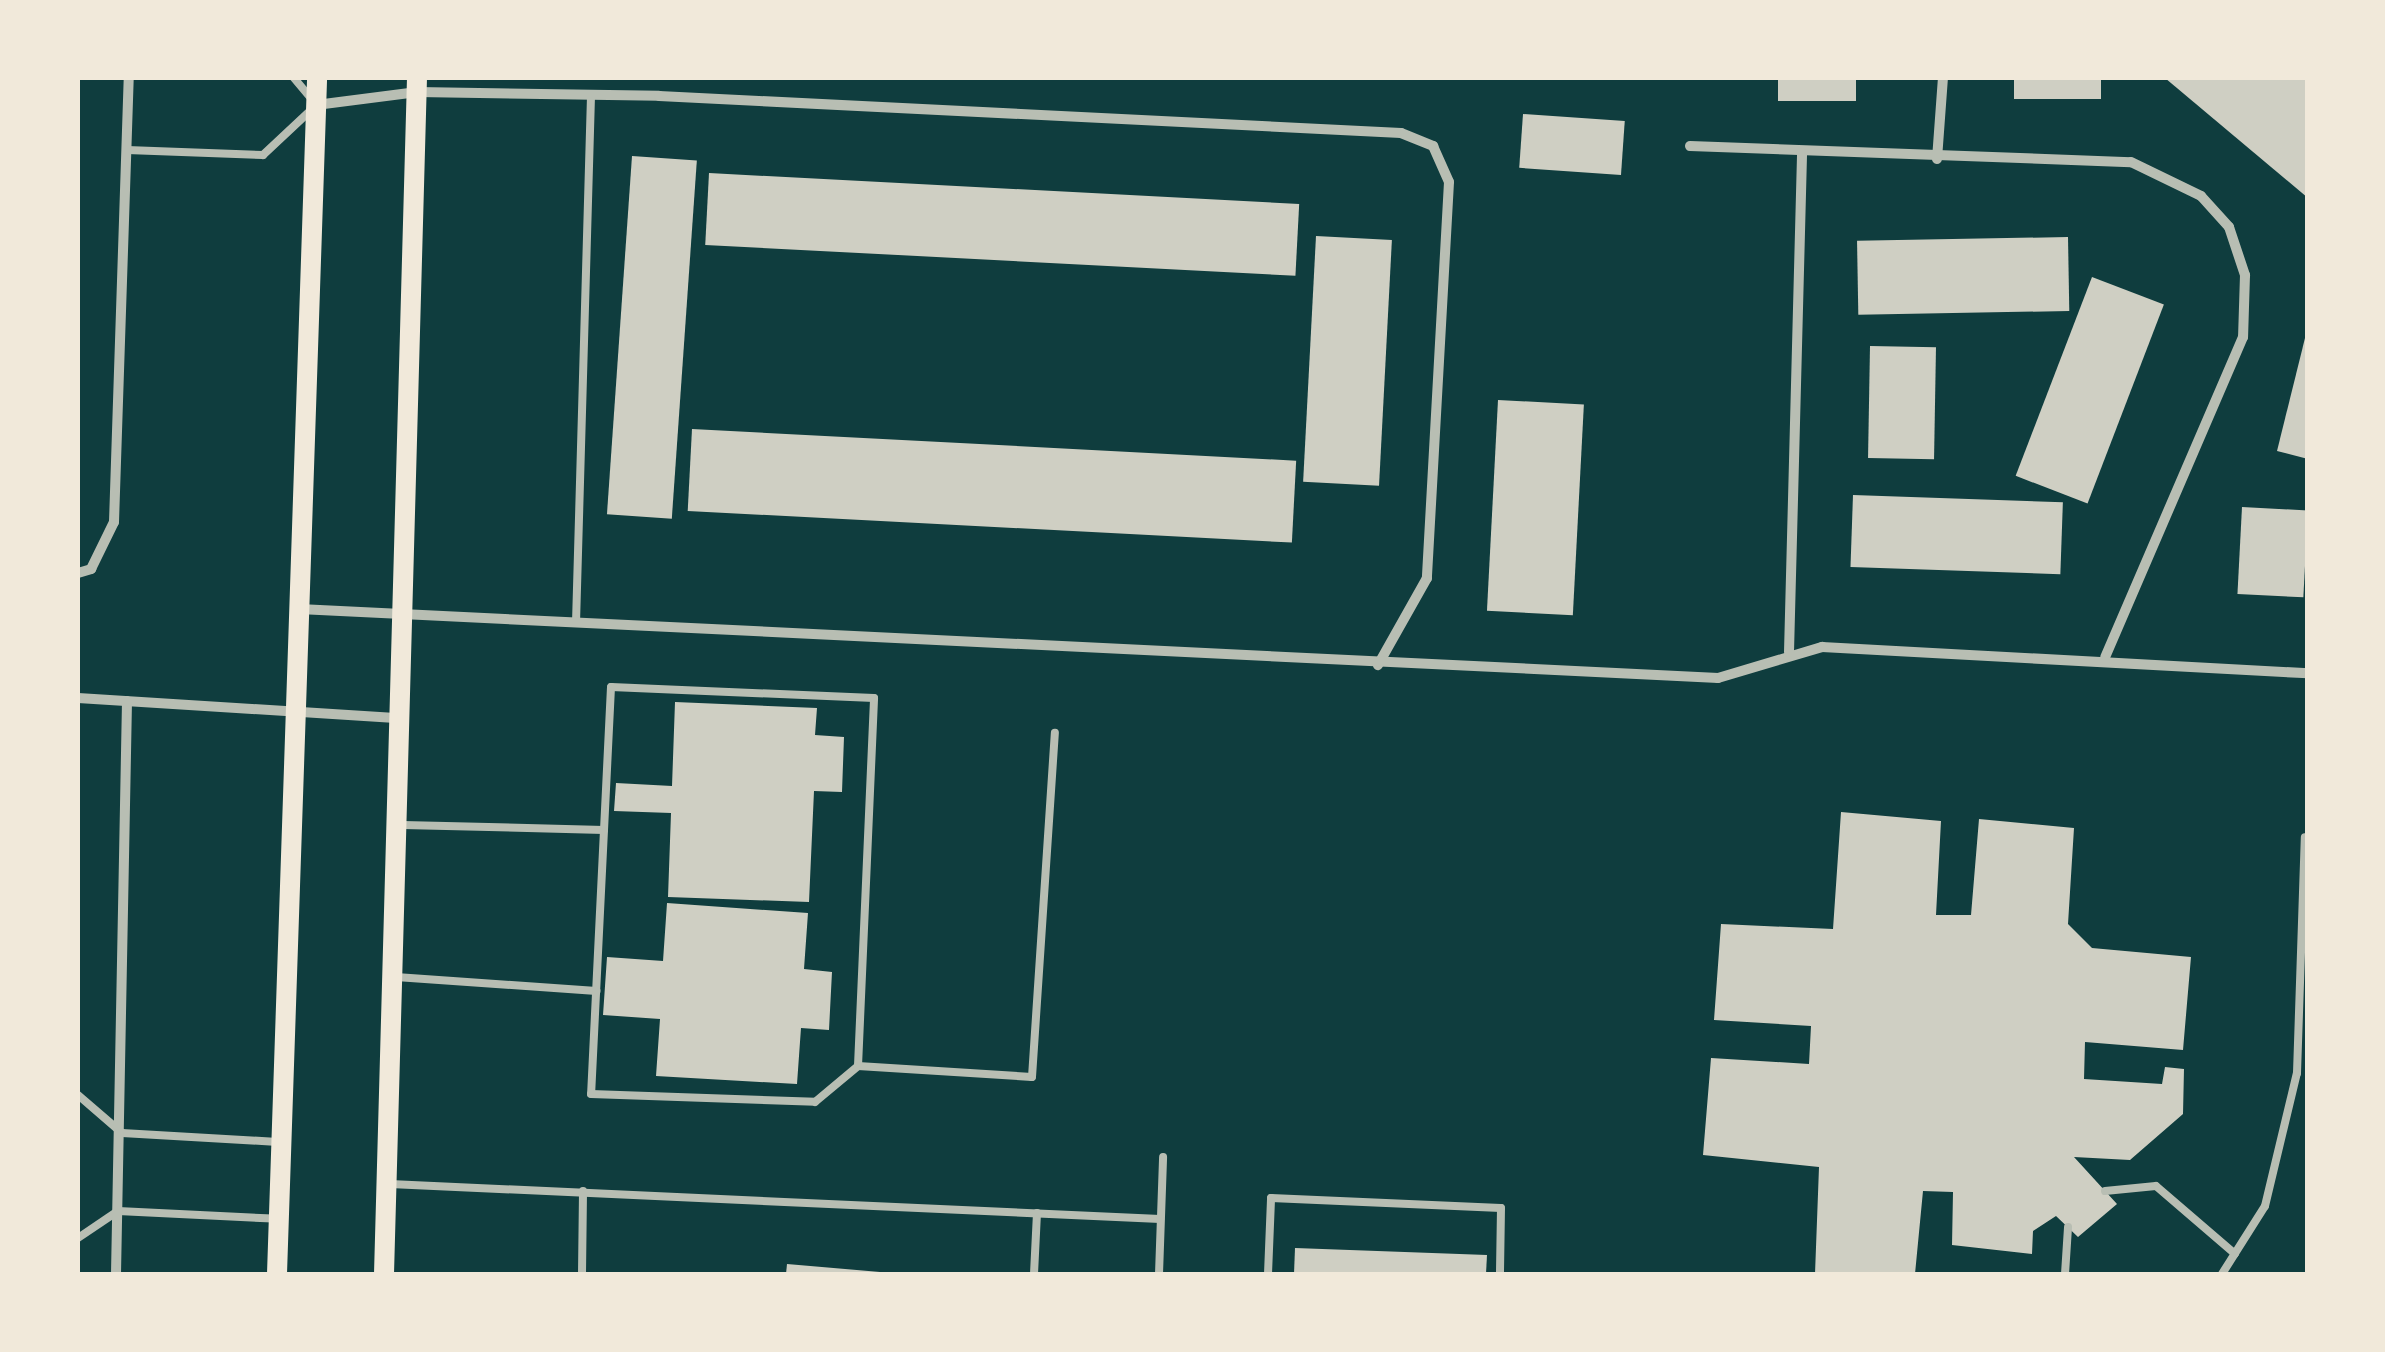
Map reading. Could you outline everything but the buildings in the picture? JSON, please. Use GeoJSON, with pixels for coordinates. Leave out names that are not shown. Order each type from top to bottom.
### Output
{"type":"FeatureCollection","features":[{"type":"Feature","properties":{"kind":"main road"},"geometry":{"type":"LineString","coordinates":[[276,1274],[317,78]]}},
{"type":"Feature","properties":{"kind":"main road"},"geometry":{"type":"LineString","coordinates":[[384,1274],[409,614],[417,85]]}},
{"type":"Feature","properties":{"kind":"street"},"geometry":{"type":"LineString","coordinates":[[78,573],[92,569],[114,522],[129,78]]}},
{"type":"Feature","properties":{"kind":"street"},"geometry":{"type":"LineString","coordinates":[[1937,159],[1943,78]]}},
{"type":"Feature","properties":{"kind":"street"},"geometry":{"type":"LineString","coordinates":[[316,105],[417,85],[1401,134],[1433,146],[1448,182],[1426,578],[1378,665]]}},
{"type":"Feature","properties":{"kind":"street"},"geometry":{"type":"LineString","coordinates":[[1690,146],[1937,159],[2131,162],[2200,196],[2229,227],[2245,275],[2242,337],[2105,657]]}},
{"type":"Feature","properties":{"kind":"street"},"geometry":{"type":"LineString","coordinates":[[1788,652],[1802,153]]}},
{"type":"Feature","properties":{"kind":"street"},"geometry":{"type":"LineString","coordinates":[[299,610],[1378,665],[1718,678],[1788,652],[2105,657],[2308,672]]}},
{"type":"Feature","properties":{"kind":"street"},"geometry":{"type":"LineString","coordinates":[[78,698],[405,718]]}},
{"type":"Feature","properties":{"kind":"street"},"geometry":{"type":"LineString","coordinates":[[116,1274],[122,1133],[128,700]]}},
{"type":"Feature","properties":{"kind":"lane"},"geometry":{"type":"LineString","coordinates":[[127,150],[263,155],[316,105],[294,78]]}},
{"type":"Feature","properties":{"kind":"lane"},"geometry":{"type":"LineString","coordinates":[[576,623],[592,95]]}},
{"type":"Feature","properties":{"kind":"lane"},"geometry":{"type":"LineString","coordinates":[[858,1066],[874,698],[621,681],[611,687],[591,1094],[814,1102],[858,1066],[1032,1077],[1055,733]]}},
{"type":"Feature","properties":{"kind":"lane"},"geometry":{"type":"LineString","coordinates":[[402,825],[604,830]]}},
{"type":"Feature","properties":{"kind":"lane"},"geometry":{"type":"LineString","coordinates":[[2222,1274],[2265,1206],[2297,1073],[2305,837]]}},
{"type":"Feature","properties":{"kind":"lane"},"geometry":{"type":"LineString","coordinates":[[396,976],[597,991]]}},
{"type":"Feature","properties":{"kind":"lane"},"geometry":{"type":"LineString","coordinates":[[78,1095],[122,1133],[282,1142]]}},
{"type":"Feature","properties":{"kind":"lane"},"geometry":{"type":"LineString","coordinates":[[1158,1274],[1163,1157]]}},
{"type":"Feature","properties":{"kind":"lane"},"geometry":{"type":"LineString","coordinates":[[385,1184],[1160,1219]]}},
{"type":"Feature","properties":{"kind":"lane"},"geometry":{"type":"LineString","coordinates":[[2105,1191],[2156,1186],[2234,1254]]}},
{"type":"Feature","properties":{"kind":"lane"},"geometry":{"type":"LineString","coordinates":[[582,1274],[584,1191]]}},
{"type":"Feature","properties":{"kind":"lane"},"geometry":{"type":"LineString","coordinates":[[1268,1274],[1271,1198],[1501,1208],[1500,1274]]}},
{"type":"Feature","properties":{"kind":"lane"},"geometry":{"type":"LineString","coordinates":[[78,1238],[118,1211],[279,1219]]}},
{"type":"Feature","properties":{"kind":"lane"},"geometry":{"type":"LineString","coordinates":[[1034,1274],[1037,1213]]}},
{"type":"Feature","properties":{"kind":"lane"},"geometry":{"type":"LineString","coordinates":[[2065,1274],[2068,1227]]}}]}
